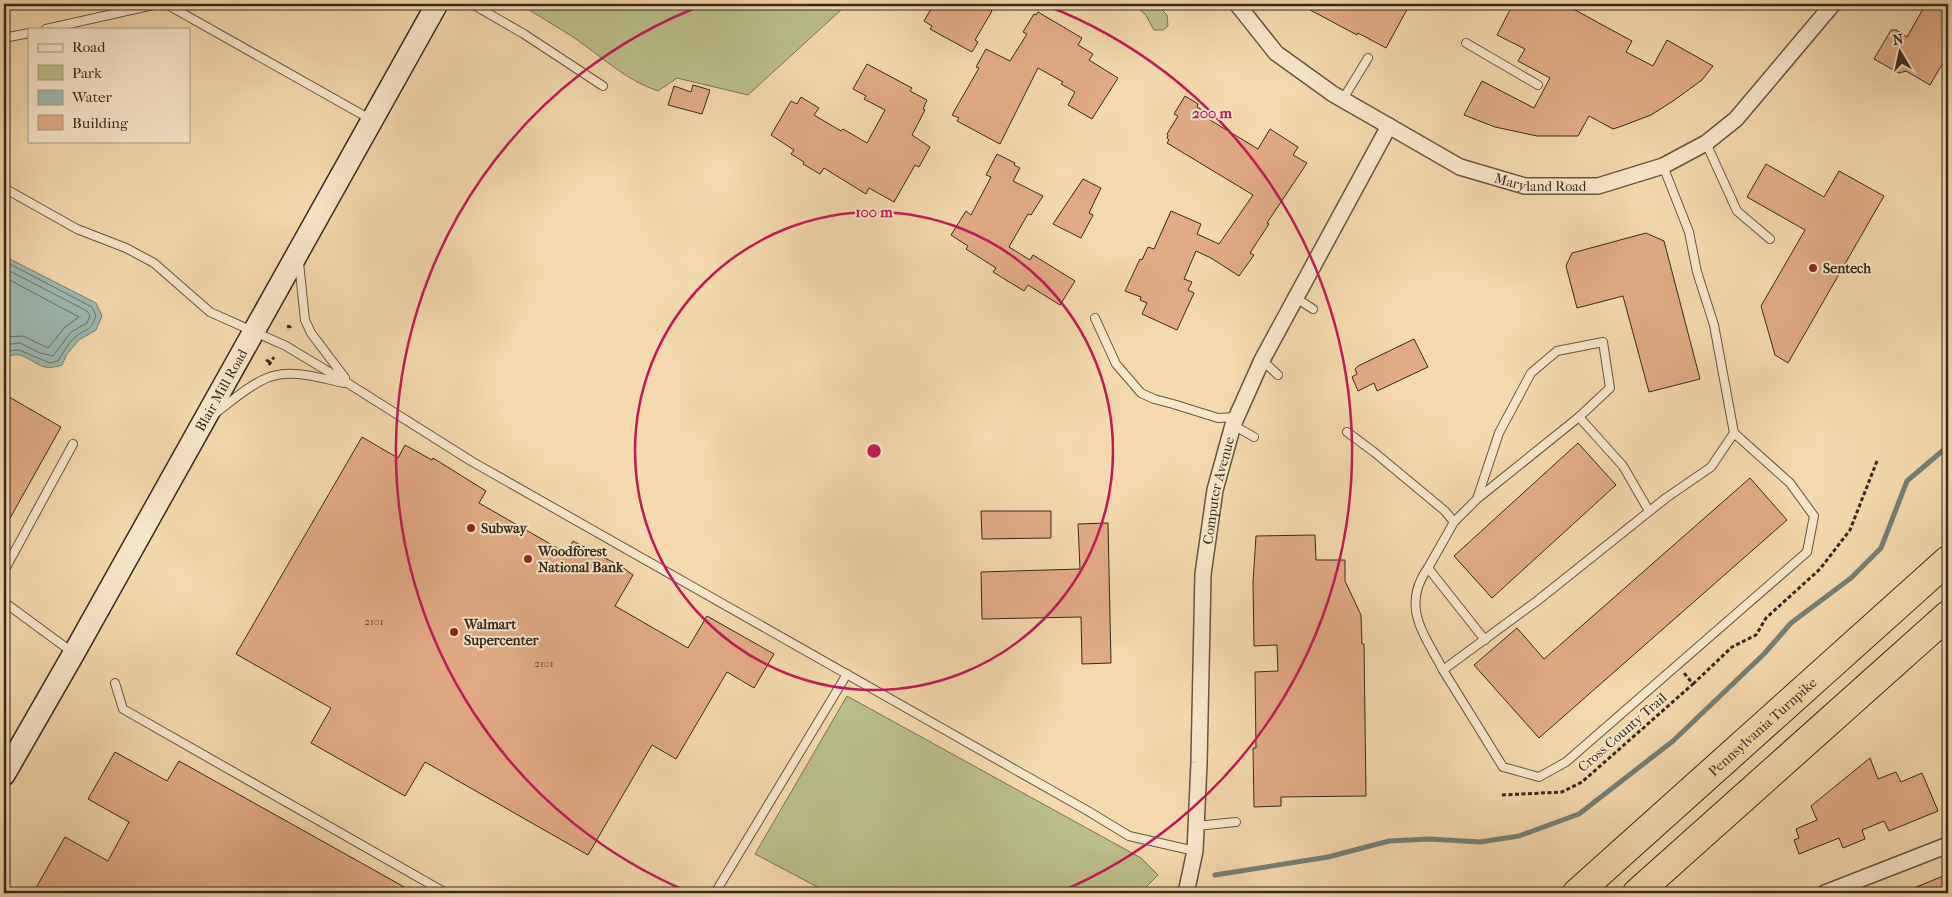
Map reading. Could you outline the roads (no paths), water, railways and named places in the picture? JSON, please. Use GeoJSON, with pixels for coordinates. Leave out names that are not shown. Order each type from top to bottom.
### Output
{"type":"FeatureCollection","features":[{"type":"Feature","properties":{"kind":"highway","name":"Pennsylvania Turnpike"},"geometry":{"type":"LineString","coordinates":[[1577,893],[1948,560]]}},
{"type":"Feature","properties":{"kind":"highway"},"geometry":{"type":"LineString","coordinates":[[1637,893],[1948,615]]}},
{"type":"Feature","properties":{"kind":"main road","name":"Blair Mill Road"},"geometry":{"type":"LineString","coordinates":[[6,766],[74,653],[437,4]]}},
{"type":"Feature","properties":{"kind":"street","name":"Maryland Road"},"geometry":{"type":"LineString","coordinates":[[1237,4],[1276,53],[1343,99],[1460,167],[1525,186],[1598,186],[1663,166],[1706,143],[1736,119],[1833,4]]}},
{"type":"Feature","properties":{"kind":"street","name":"Computer Avenue"},"geometry":{"type":"LineString","coordinates":[[1186,893],[1194,851],[1196,826],[1202,574],[1215,490],[1235,421],[1262,360],[1389,126]]}},
{"type":"Feature","properties":{"kind":"street"},"geometry":{"type":"LineString","coordinates":[[1826,893],[1948,845]]}},
{"type":"Feature","properties":{"kind":"lane"},"geometry":{"type":"LineString","coordinates":[[50,28],[158,4]]}},
{"type":"Feature","properties":{"kind":"lane"},"geometry":{"type":"LineString","coordinates":[[166,4],[372,120]]}},
{"type":"Feature","properties":{"kind":"lane"},"geometry":{"type":"LineString","coordinates":[[472,4],[524,34],[603,86]]}},
{"type":"Feature","properties":{"kind":"lane"},"geometry":{"type":"LineString","coordinates":[[4,38],[28,33]]}},
{"type":"Feature","properties":{"kind":"lane"},"geometry":{"type":"LineString","coordinates":[[1466,42],[1538,85]]}},
{"type":"Feature","properties":{"kind":"lane"},"geometry":{"type":"LineString","coordinates":[[1343,99],[1368,58]]}},
{"type":"Feature","properties":{"kind":"lane"},"geometry":{"type":"LineString","coordinates":[[1706,143],[1737,211],[1770,239]]}},
{"type":"Feature","properties":{"kind":"lane"},"geometry":{"type":"LineString","coordinates":[[1477,499],[1499,433],[1531,373],[1556,351],[1603,342],[1610,388],[1578,417],[1477,499],[1454,522],[1428,568],[1419,580],[1414,606],[1416,619],[1443,670],[1504,767],[1540,777],[1566,762],[1807,552],[1814,516],[1790,483],[1734,432],[1714,325],[1698,272],[1689,232],[1663,166]]}},
{"type":"Feature","properties":{"kind":"lane"},"geometry":{"type":"LineString","coordinates":[[4,188],[77,229],[126,248],[154,263],[210,312],[286,346],[471,461],[1129,836],[1194,851]]}},
{"type":"Feature","properties":{"kind":"lane"},"geometry":{"type":"LineString","coordinates":[[298,251],[305,320],[311,334],[349,384]]}},
{"type":"Feature","properties":{"kind":"lane"},"geometry":{"type":"LineString","coordinates":[[1296,298],[1313,309]]}},
{"type":"Feature","properties":{"kind":"lane"},"geometry":{"type":"LineString","coordinates":[[1095,318],[1116,364],[1141,393],[1154,400],[1235,421],[1254,437]]}},
{"type":"Feature","properties":{"kind":"lane"},"geometry":{"type":"LineString","coordinates":[[1262,360],[1278,375]]}},
{"type":"Feature","properties":{"kind":"lane"},"geometry":{"type":"LineString","coordinates":[[202,423],[248,388],[268,378],[288,374],[349,384]]}},
{"type":"Feature","properties":{"kind":"lane"},"geometry":{"type":"LineString","coordinates":[[1578,417],[1622,466],[1650,511]]}},
{"type":"Feature","properties":{"kind":"lane"},"geometry":{"type":"LineString","coordinates":[[1347,432],[1438,505],[1454,522]]}},
{"type":"Feature","properties":{"kind":"lane"},"geometry":{"type":"LineString","coordinates":[[1443,670],[1537,601],[1650,511],[1711,467],[1734,432]]}},
{"type":"Feature","properties":{"kind":"lane"},"geometry":{"type":"LineString","coordinates":[[4,571],[73,444]]}},
{"type":"Feature","properties":{"kind":"lane"},"geometry":{"type":"LineString","coordinates":[[1428,568],[1485,640]]}},
{"type":"Feature","properties":{"kind":"lane"},"geometry":{"type":"LineString","coordinates":[[4,602],[74,653]]}},
{"type":"Feature","properties":{"kind":"lane"},"geometry":{"type":"LineString","coordinates":[[715,893],[847,674]]}},
{"type":"Feature","properties":{"kind":"lane"},"geometry":{"type":"LineString","coordinates":[[114,683],[123,710],[446,893]]}},
{"type":"Feature","properties":{"kind":"lane"},"geometry":{"type":"LineString","coordinates":[[1196,826],[1236,822]]}},
{"type":"Feature","properties":{"kind":"water"},"geometry":{"type":"Polygon","coordinates":[[[4,256],[96,303],[102,316],[96,330],[79,340],[67,354],[62,365],[44,367],[20,355],[4,356],[4,256]]]}},
{"type":"Feature","properties":{"kind":"waterway"},"geometry":{"type":"LineString","coordinates":[[1215,875],[1328,857],[1389,841],[1429,839],[1480,842],[1519,836],[1579,814],[1673,741],[1764,654],[1791,623],[1851,578],[1881,548],[1907,481],[1948,446]]}},
{"type":"Feature","properties":{"kind":"place","name":"Sentech"},"geometry":{"type":"Point","coordinates":[1813,268]}},
{"type":"Feature","properties":{"kind":"place","name":"Subway"},"geometry":{"type":"Point","coordinates":[471,528]}},
{"type":"Feature","properties":{"kind":"place","name":"Woodforest National Bank"},"geometry":{"type":"Point","coordinates":[528,559]}},
{"type":"Feature","properties":{"kind":"place","name":"Walmart Supercenter"},"geometry":{"type":"Point","coordinates":[454,632]}}]}
